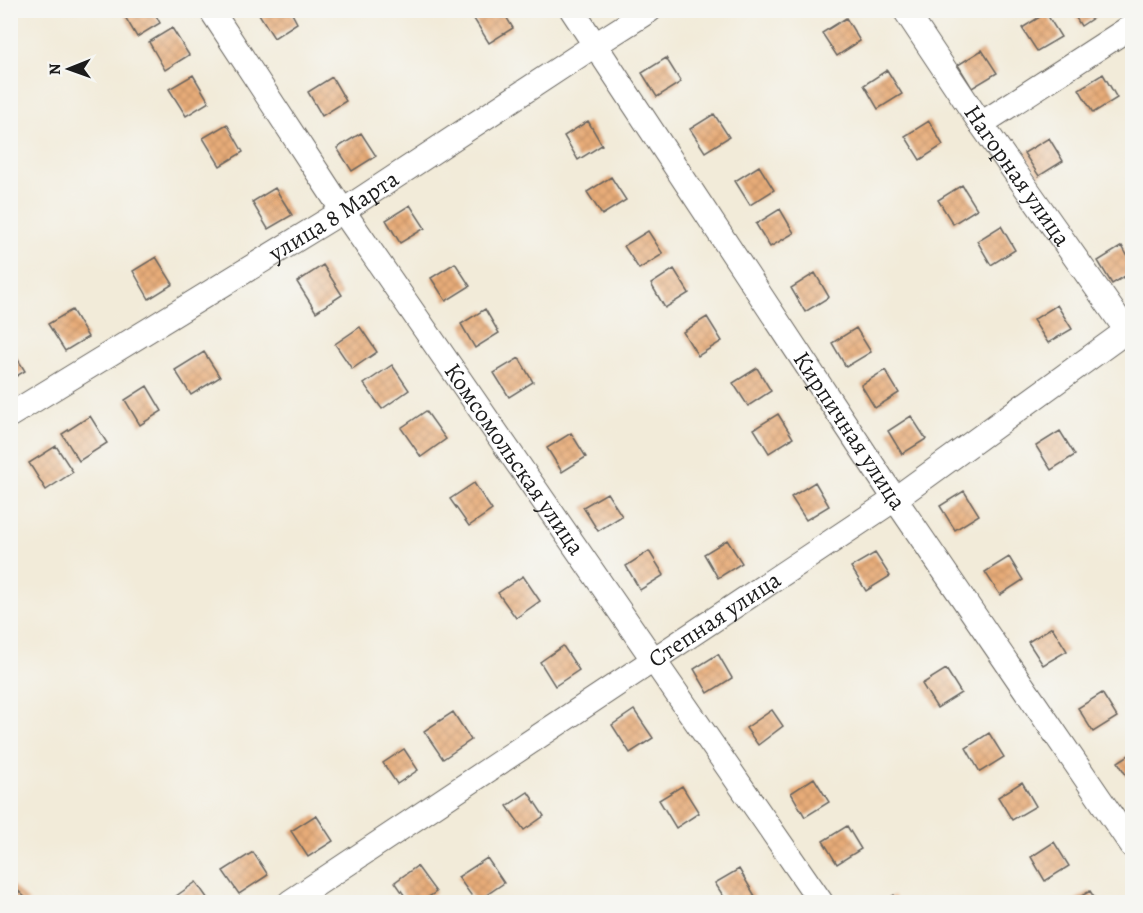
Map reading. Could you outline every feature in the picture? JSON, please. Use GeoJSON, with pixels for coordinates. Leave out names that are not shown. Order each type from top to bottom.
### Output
{"type":"FeatureCollection","features":[{"type":"Feature","properties":{"kind":"street","name":"Комсомольская улица"},"geometry":{"type":"LineString","coordinates":[[211,10],[343,211],[821,903]]}},
{"type":"Feature","properties":{"kind":"street","name":"Кирпичная улица"},"geometry":{"type":"LineString","coordinates":[[572,10],[895,499],[1132,846]]}},
{"type":"Feature","properties":{"kind":"street","name":"улица 8 Марта"},"geometry":{"type":"LineString","coordinates":[[10,415],[343,211],[650,10]]}},
{"type":"Feature","properties":{"kind":"street","name":"Нагорная улица"},"geometry":{"type":"LineString","coordinates":[[905,10],[981,124],[1131,332]]}},
{"type":"Feature","properties":{"kind":"street"},"geometry":{"type":"LineString","coordinates":[[981,124],[1132,26]]}},
{"type":"Feature","properties":{"kind":"street","name":"Степная улица"},"geometry":{"type":"LineString","coordinates":[[290,903],[895,499],[1131,332]]}},
{"type":"Feature","properties":{"kind":"building"},"geometry":{"type":"Polygon","coordinates":[[[121,10],[153,10],[160,23],[137,37],[121,10]]]}},
{"type":"Feature","properties":{"kind":"building"},"geometry":{"type":"Polygon","coordinates":[[[265,10],[290,10],[297,23],[274,38],[259,14],[265,10]]]}},
{"type":"Feature","properties":{"kind":"building"},"geometry":{"type":"Polygon","coordinates":[[[488,10],[502,10],[513,28],[489,43],[474,19],[488,10]]]}},
{"type":"Feature","properties":{"kind":"building"},"geometry":{"type":"Polygon","coordinates":[[[1071,10],[1105,10],[1081,26],[1071,10]]]}},
{"type":"Feature","properties":{"kind":"building"},"geometry":{"type":"Polygon","coordinates":[[[1046,13],[1061,37],[1037,51],[1022,28],[1046,13]]]}},
{"type":"Feature","properties":{"kind":"building"},"geometry":{"type":"Polygon","coordinates":[[[846,18],[860,41],[837,56],[822,33],[846,18]]]}},
{"type":"Feature","properties":{"kind":"building"},"geometry":{"type":"Polygon","coordinates":[[[172,28],[189,55],[165,70],[149,42],[172,28]]]}},
{"type":"Feature","properties":{"kind":"building"},"geometry":{"type":"Polygon","coordinates":[[[982,50],[997,73],[972,88],[958,65],[982,50]]]}},
{"type":"Feature","properties":{"kind":"building"},"geometry":{"type":"Polygon","coordinates":[[[666,58],[681,82],[657,97],[642,73],[666,58]]]}},
{"type":"Feature","properties":{"kind":"building"},"geometry":{"type":"Polygon","coordinates":[[[887,70],[902,94],[878,109],[864,85],[887,70]]]}},
{"type":"Feature","properties":{"kind":"building"},"geometry":{"type":"Polygon","coordinates":[[[1103,74],[1117,98],[1093,113],[1079,89],[1103,74]]]}},
{"type":"Feature","properties":{"kind":"building"},"geometry":{"type":"Polygon","coordinates":[[[193,75],[209,102],[186,116],[169,89],[193,75]]]}},
{"type":"Feature","properties":{"kind":"building"},"geometry":{"type":"Polygon","coordinates":[[[332,77],[346,101],[322,116],[308,92],[332,77]]]}},
{"type":"Feature","properties":{"kind":"building"},"geometry":{"type":"Polygon","coordinates":[[[714,114],[729,137],[705,152],[690,129],[714,114]]]}},
{"type":"Feature","properties":{"kind":"building"},"geometry":{"type":"Polygon","coordinates":[[[588,121],[602,145],[578,160],[564,136],[588,121]]]}},
{"type":"Feature","properties":{"kind":"building"},"geometry":{"type":"Polygon","coordinates":[[[929,121],[943,145],[920,160],[905,136],[929,121]]]}},
{"type":"Feature","properties":{"kind":"building"},"geometry":{"type":"Polygon","coordinates":[[[227,124],[243,152],[220,166],[203,138],[227,124]]]}},
{"type":"Feature","properties":{"kind":"building"},"geometry":{"type":"Polygon","coordinates":[[[361,133],[376,156],[352,171],[337,148],[361,133]]]}},
{"type":"Feature","properties":{"kind":"building"},"geometry":{"type":"Polygon","coordinates":[[[1049,138],[1063,161],[1039,176],[1024,153],[1049,138]]]}},
{"type":"Feature","properties":{"kind":"building"},"geometry":{"type":"Polygon","coordinates":[[[759,166],[774,190],[750,205],[735,181],[759,166]]]}},
{"type":"Feature","properties":{"kind":"building"},"geometry":{"type":"Polygon","coordinates":[[[611,177],[626,200],[602,215],[587,192],[611,177]]]}},
{"type":"Feature","properties":{"kind":"building"},"geometry":{"type":"Polygon","coordinates":[[[962,185],[977,209],[953,224],[938,200],[962,185]]]}},
{"type":"Feature","properties":{"kind":"building"},"geometry":{"type":"Polygon","coordinates":[[[275,188],[292,215],[268,229],[252,202],[275,188]]]}},
{"type":"Feature","properties":{"kind":"building"},"geometry":{"type":"Polygon","coordinates":[[[410,205],[425,228],[400,243],[386,220],[410,205]]]}},
{"type":"Feature","properties":{"kind":"building"},"geometry":{"type":"Polygon","coordinates":[[[780,209],[794,233],[770,247],[756,224],[780,209]]]}},
{"type":"Feature","properties":{"kind":"building"},"geometry":{"type":"Polygon","coordinates":[[[1001,226],[1015,250],[991,265],[977,241],[1001,226]]]}},
{"type":"Feature","properties":{"kind":"building"},"geometry":{"type":"Polygon","coordinates":[[[648,231],[663,254],[639,269],[624,246],[648,231]]]}},
{"type":"Feature","properties":{"kind":"building"},"geometry":{"type":"Polygon","coordinates":[[[1122,246],[1132,264],[1132,272],[1112,284],[1098,261],[1122,246]]]}},
{"type":"Feature","properties":{"kind":"building"},"geometry":{"type":"Polygon","coordinates":[[[156,257],[173,284],[149,299],[133,271],[156,257]]]}},
{"type":"Feature","properties":{"kind":"building"},"geometry":{"type":"Polygon","coordinates":[[[455,263],[470,286],[446,301],[431,278],[455,263]]]}},
{"type":"Feature","properties":{"kind":"building"},"geometry":{"type":"Polygon","coordinates":[[[323,265],[342,295],[316,312],[297,282],[323,265]]]}},
{"type":"Feature","properties":{"kind":"building"},"geometry":{"type":"Polygon","coordinates":[[[674,269],[689,293],[665,308],[651,284],[674,269]]]}},
{"type":"Feature","properties":{"kind":"building"},"geometry":{"type":"Polygon","coordinates":[[[815,273],[829,297],[805,312],[791,288],[815,273]]]}},
{"type":"Feature","properties":{"kind":"building"},"geometry":{"type":"Polygon","coordinates":[[[1057,305],[1072,329],[1048,343],[1033,320],[1057,305]]]}},
{"type":"Feature","properties":{"kind":"building"},"geometry":{"type":"Polygon","coordinates":[[[485,309],[499,333],[475,348],[461,324],[485,309]]]}},
{"type":"Feature","properties":{"kind":"building"},"geometry":{"type":"Polygon","coordinates":[[[72,310],[88,337],[65,351],[48,324],[72,310]]]}},
{"type":"Feature","properties":{"kind":"building"},"geometry":{"type":"Polygon","coordinates":[[[707,317],[722,341],[698,356],[683,332],[707,317]]]}},
{"type":"Feature","properties":{"kind":"building"},"geometry":{"type":"Polygon","coordinates":[[[360,327],[377,352],[352,369],[335,344],[360,327]]]}},
{"type":"Feature","properties":{"kind":"building"},"geometry":{"type":"Polygon","coordinates":[[[856,328],[871,352],[846,367],[832,343],[856,328]]]}},
{"type":"Feature","properties":{"kind":"building"},"geometry":{"type":"Polygon","coordinates":[[[10,347],[25,371],[10,380],[10,347]]]}},
{"type":"Feature","properties":{"kind":"building"},"geometry":{"type":"Polygon","coordinates":[[[204,352],[220,377],[191,395],[175,370],[204,352]]]}},
{"type":"Feature","properties":{"kind":"building"},"geometry":{"type":"Polygon","coordinates":[[[519,358],[533,382],[509,397],[494,373],[519,358]]]}},
{"type":"Feature","properties":{"kind":"building"},"geometry":{"type":"Polygon","coordinates":[[[392,365],[409,390],[382,409],[364,384],[392,365]]]}},
{"type":"Feature","properties":{"kind":"building"},"geometry":{"type":"Polygon","coordinates":[[[757,368],[771,391],[748,406],[733,383],[757,368]]]}},
{"type":"Feature","properties":{"kind":"building"},"geometry":{"type":"Polygon","coordinates":[[[885,370],[899,393],[875,408],[861,385],[885,370]]]}},
{"type":"Feature","properties":{"kind":"building"},"geometry":{"type":"Polygon","coordinates":[[[147,386],[162,411],[140,425],[125,400],[147,386]]]}},
{"type":"Feature","properties":{"kind":"building"},"geometry":{"type":"Polygon","coordinates":[[[426,411],[446,439],[421,457],[401,428],[426,411]]]}},
{"type":"Feature","properties":{"kind":"building"},"geometry":{"type":"Polygon","coordinates":[[[778,414],[793,438],[769,453],[754,429],[778,414]]]}},
{"type":"Feature","properties":{"kind":"building"},"geometry":{"type":"Polygon","coordinates":[[[90,416],[107,443],[79,461],[62,434],[90,416]]]}},
{"type":"Feature","properties":{"kind":"building"},"geometry":{"type":"Polygon","coordinates":[[[911,416],[926,439],[902,454],[888,431],[911,416]]]}},
{"type":"Feature","properties":{"kind":"building"},"geometry":{"type":"Polygon","coordinates":[[[1060,431],[1075,455],[1051,470],[1036,446],[1060,431]]]}},
{"type":"Feature","properties":{"kind":"building"},"geometry":{"type":"Polygon","coordinates":[[[571,433],[586,457],[562,472],[547,448],[571,433]]]}},
{"type":"Feature","properties":{"kind":"building"},"geometry":{"type":"Polygon","coordinates":[[[56,446],[73,472],[46,490],[29,463],[56,446]]]}},
{"type":"Feature","properties":{"kind":"building"},"geometry":{"type":"Polygon","coordinates":[[[815,482],[829,506],[806,520],[791,497],[815,482]]]}},
{"type":"Feature","properties":{"kind":"building"},"geometry":{"type":"Polygon","coordinates":[[[474,483],[492,510],[469,526],[450,499],[474,483]]]}},
{"type":"Feature","properties":{"kind":"building"},"geometry":{"type":"Polygon","coordinates":[[[964,491],[979,515],[955,530],[940,506],[964,491]]]}},
{"type":"Feature","properties":{"kind":"building"},"geometry":{"type":"Polygon","coordinates":[[[607,493],[622,516],[598,531],[583,507],[607,493]]]}},
{"type":"Feature","properties":{"kind":"building"},"geometry":{"type":"Polygon","coordinates":[[[727,540],[742,563],[718,578],[704,554],[727,540]]]}},
{"type":"Feature","properties":{"kind":"building"},"geometry":{"type":"Polygon","coordinates":[[[649,551],[664,575],[640,590],[626,566],[649,551]]]}},
{"type":"Feature","properties":{"kind":"building"},"geometry":{"type":"Polygon","coordinates":[[[875,553],[890,576],[866,591],[851,567],[875,553]]]}},
{"type":"Feature","properties":{"kind":"building"},"geometry":{"type":"Polygon","coordinates":[[[1009,557],[1023,580],[1000,595],[985,572],[1009,557]]]}},
{"type":"Feature","properties":{"kind":"building"},"geometry":{"type":"Polygon","coordinates":[[[523,576],[540,601],[516,618],[498,593],[523,576]]]}},
{"type":"Feature","properties":{"kind":"building"},"geometry":{"type":"Polygon","coordinates":[[[1052,627],[1067,651],[1043,665],[1028,642],[1052,627]]]}},
{"type":"Feature","properties":{"kind":"building"},"geometry":{"type":"Polygon","coordinates":[[[563,646],[579,670],[555,686],[540,662],[563,646]]]}},
{"type":"Feature","properties":{"kind":"building"},"geometry":{"type":"Polygon","coordinates":[[[718,654],[732,678],[708,693],[694,669],[718,654]]]}},
{"type":"Feature","properties":{"kind":"building"},"geometry":{"type":"Polygon","coordinates":[[[946,669],[961,693],[937,708],[922,684],[946,669]]]}},
{"type":"Feature","properties":{"kind":"building"},"geometry":{"type":"Polygon","coordinates":[[[1102,693],[1117,717],[1093,732],[1078,708],[1102,693]]]}},
{"type":"Feature","properties":{"kind":"building"},"geometry":{"type":"Polygon","coordinates":[[[634,710],[653,738],[630,753],[612,725],[634,710]]]}},
{"type":"Feature","properties":{"kind":"building"},"geometry":{"type":"Polygon","coordinates":[[[772,710],[783,726],[758,745],[746,728],[772,710]]]}},
{"type":"Feature","properties":{"kind":"building"},"geometry":{"type":"Polygon","coordinates":[[[453,712],[471,740],[443,759],[424,731],[453,712]]]}},
{"type":"Feature","properties":{"kind":"building"},"geometry":{"type":"Polygon","coordinates":[[[989,733],[1004,757],[980,772],[966,748],[989,733]]]}},
{"type":"Feature","properties":{"kind":"building"},"geometry":{"type":"Polygon","coordinates":[[[404,749],[418,770],[397,784],[383,763],[404,749]]]}},
{"type":"Feature","properties":{"kind":"building"},"geometry":{"type":"Polygon","coordinates":[[[1132,753],[1132,785],[1118,762],[1132,753]]]}},
{"type":"Feature","properties":{"kind":"building"},"geometry":{"type":"Polygon","coordinates":[[[814,778],[829,802],[805,817],[791,793],[814,778]]]}},
{"type":"Feature","properties":{"kind":"building"},"geometry":{"type":"Polygon","coordinates":[[[1022,782],[1036,806],[1012,820],[998,797],[1022,782]]]}},
{"type":"Feature","properties":{"kind":"building"},"geometry":{"type":"Polygon","coordinates":[[[682,786],[699,813],[676,828],[659,800],[682,786]]]}},
{"type":"Feature","properties":{"kind":"building"},"geometry":{"type":"Polygon","coordinates":[[[528,792],[544,816],[524,830],[507,806],[528,792]]]}},
{"type":"Feature","properties":{"kind":"building"},"geometry":{"type":"Polygon","coordinates":[[[316,815],[333,841],[308,857],[291,831],[316,815]]]}},
{"type":"Feature","properties":{"kind":"building"},"geometry":{"type":"Polygon","coordinates":[[[847,826],[861,849],[837,864],[823,841],[847,826]]]}},
{"type":"Feature","properties":{"kind":"building"},"geometry":{"type":"Polygon","coordinates":[[[1054,842],[1069,866],[1045,881],[1031,857],[1054,842]]]}},
{"type":"Feature","properties":{"kind":"building"},"geometry":{"type":"Polygon","coordinates":[[[253,852],[268,875],[239,894],[223,871],[253,852]]]}},
{"type":"Feature","properties":{"kind":"building"},"geometry":{"type":"Polygon","coordinates":[[[487,858],[504,883],[476,902],[458,877],[487,858]]]}},
{"type":"Feature","properties":{"kind":"building"},"geometry":{"type":"Polygon","coordinates":[[[417,866],[436,892],[421,902],[409,902],[395,882],[417,866]]]}},
{"type":"Feature","properties":{"kind":"building"},"geometry":{"type":"Polygon","coordinates":[[[739,869],[755,896],[744,902],[727,902],[715,883],[739,869]]]}},
{"type":"Feature","properties":{"kind":"building"},"geometry":{"type":"Polygon","coordinates":[[[196,882],[210,902],[169,901],[196,882]]]}},
{"type":"Feature","properties":{"kind":"building"},"geometry":{"type":"Polygon","coordinates":[[[10,883],[30,902],[10,902],[10,883]]]}},
{"type":"Feature","properties":{"kind":"building"},"geometry":{"type":"Polygon","coordinates":[[[1090,891],[1097,902],[1071,902],[1090,891]]]}},
{"type":"Feature","properties":{"kind":"building"},"geometry":{"type":"Polygon","coordinates":[[[894,895],[898,902],[883,902],[894,895]]]}}]}
